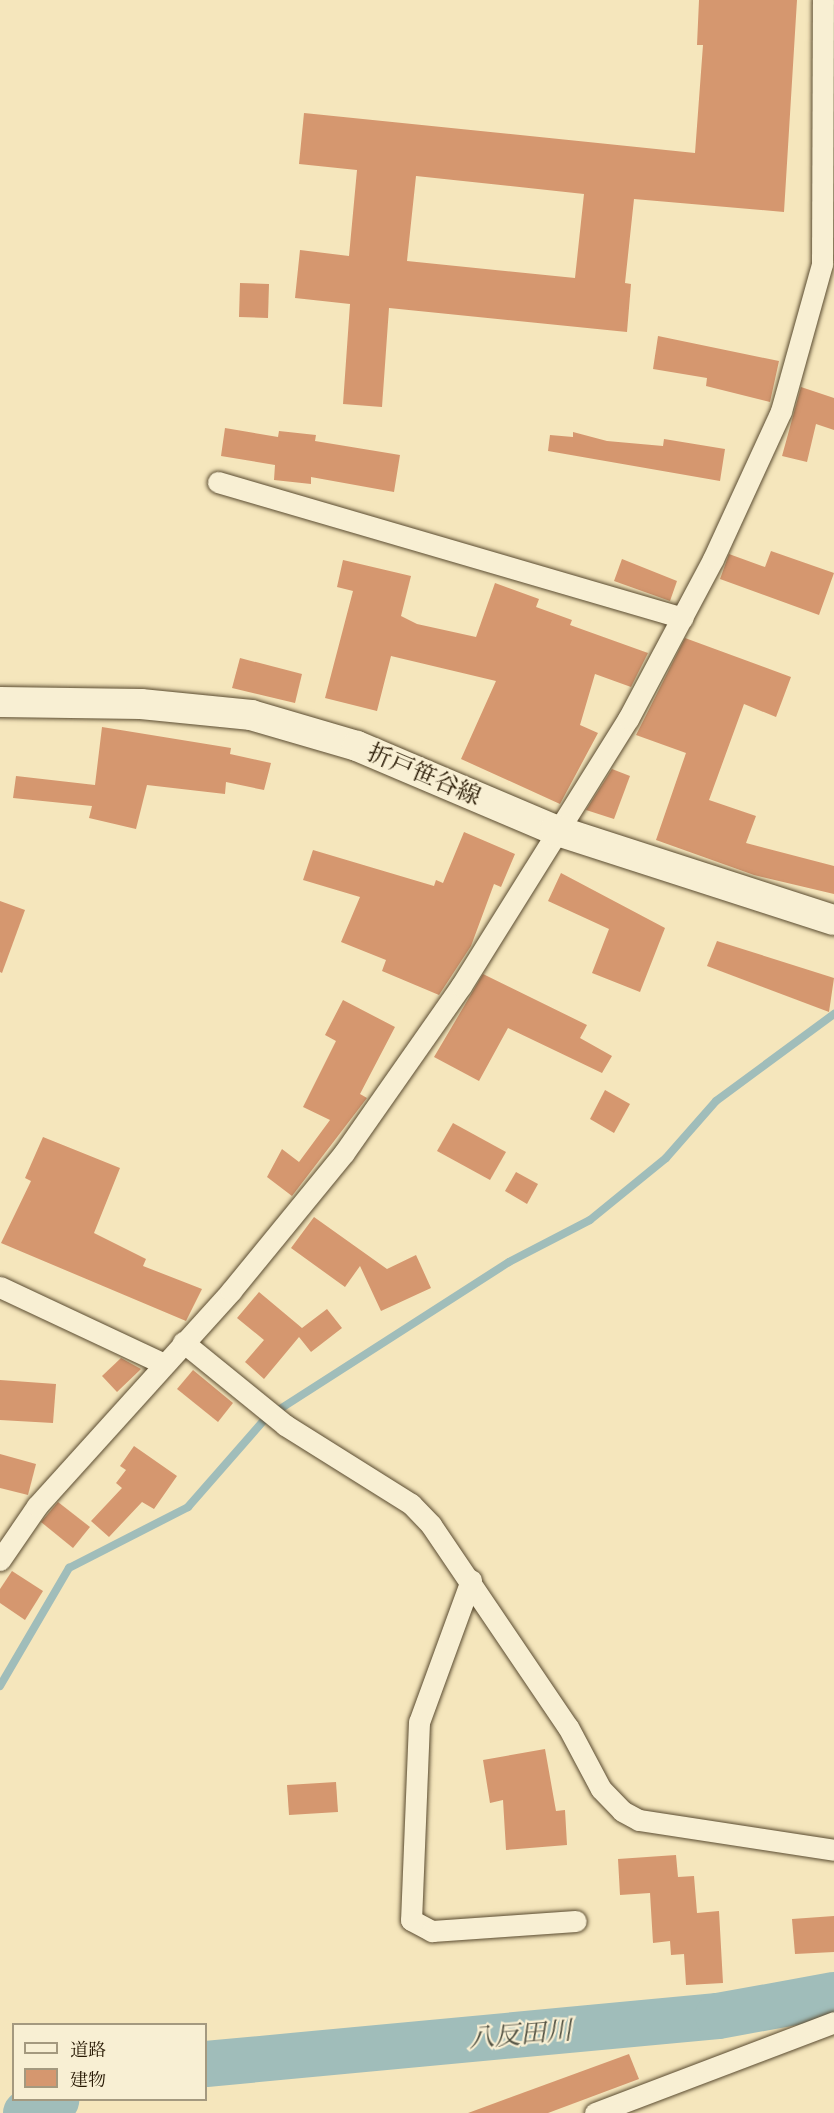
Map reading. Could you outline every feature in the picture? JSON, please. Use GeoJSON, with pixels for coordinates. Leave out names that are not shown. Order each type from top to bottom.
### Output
{"type":"FeatureCollection","features":[{"type":"Feature","properties":{"kind":"main road","name":"折戸笹谷線"},"geometry":{"type":"LineString","coordinates":[[0,702],[141,704],[251,715],[357,746],[555,830],[834,920]]}},
{"type":"Feature","properties":{"kind":"street"},"geometry":{"type":"LineString","coordinates":[[0,1560],[37,1506],[183,1342],[344,1154],[461,986],[555,830],[628,719],[682,618],[754,477],[781,411],[822,264],[830,162],[823,0]]}},
{"type":"Feature","properties":{"kind":"street"},"geometry":{"type":"LineString","coordinates":[[218,482],[682,618]]}},
{"type":"Feature","properties":{"kind":"street"},"geometry":{"type":"LineString","coordinates":[[0,1287],[162,1363]]}},
{"type":"Feature","properties":{"kind":"street"},"geometry":{"type":"LineString","coordinates":[[183,1342],[285,1425],[411,1504],[471,1580],[568,1726],[601,1789],[622,1811],[639,1820],[834,1850]]}},
{"type":"Feature","properties":{"kind":"street"},"geometry":{"type":"LineString","coordinates":[[471,1580],[419,1722],[411,1920],[432,1931],[576,1921]]}},
{"type":"Feature","properties":{"kind":"street"},"geometry":{"type":"LineString","coordinates":[[595,2113],[834,2022]]}},
{"type":"Feature","properties":{"kind":"building"},"geometry":{"type":"Polygon","coordinates":[[[699,0],[797,0],[784,212],[634,199],[625,283],[631,284],[627,332],[389,308],[382,407],[343,404],[350,304],[295,298],[300,250],[349,256],[357,170],[299,164],[304,113],[695,153],[703,45],[697,45],[699,0]],[[416,176],[407,261],[575,278],[584,194],[416,176]]]}},
{"type":"Feature","properties":{"kind":"building"},"geometry":{"type":"Polygon","coordinates":[[[240,283],[269,284],[268,318],[239,317],[240,283]]]}},
{"type":"Feature","properties":{"kind":"building"},"geometry":{"type":"Polygon","coordinates":[[[658,336],[779,361],[770,402],[706,386],[707,378],[653,369],[658,336]]]}},
{"type":"Feature","properties":{"kind":"building"},"geometry":{"type":"Polygon","coordinates":[[[801,387],[834,398],[834,430],[816,424],[807,462],[782,456],[801,387]]]}},
{"type":"Feature","properties":{"kind":"building"},"geometry":{"type":"Polygon","coordinates":[[[225,428],[278,437],[279,431],[316,435],[315,441],[400,455],[394,492],[311,477],[311,484],[274,480],[275,465],[221,456],[225,428]]]}},
{"type":"Feature","properties":{"kind":"building"},"geometry":{"type":"Polygon","coordinates":[[[573,432],[607,441],[663,446],[664,439],[725,449],[720,481],[548,451],[550,435],[573,437],[573,432]]]}},
{"type":"Feature","properties":{"kind":"building"},"geometry":{"type":"Polygon","coordinates":[[[771,551],[834,573],[819,615],[720,579],[729,554],[765,567],[771,551]]]}},
{"type":"Feature","properties":{"kind":"building"},"geometry":{"type":"Polygon","coordinates":[[[622,559],[677,581],[670,601],[614,581],[622,559]]]}},
{"type":"Feature","properties":{"kind":"building"},"geometry":{"type":"Polygon","coordinates":[[[343,560],[411,576],[401,616],[417,624],[476,637],[495,583],[539,599],[536,607],[572,620],[570,625],[648,653],[631,687],[595,674],[580,725],[598,733],[560,804],[461,759],[496,681],[391,656],[377,711],[325,698],[353,591],[337,587],[343,560]]]}},
{"type":"Feature","properties":{"kind":"building"},"geometry":{"type":"Polygon","coordinates":[[[685,638],[791,677],[776,717],[744,704],[709,800],[756,816],[746,843],[834,866],[834,894],[754,875],[656,840],[686,753],[636,735],[685,638]]]}},
{"type":"Feature","properties":{"kind":"building"},"geometry":{"type":"Polygon","coordinates":[[[240,658],[302,674],[295,703],[232,688],[240,658]]]}},
{"type":"Feature","properties":{"kind":"building"},"geometry":{"type":"Polygon","coordinates":[[[102,727],[231,748],[230,754],[271,763],[264,790],[226,782],[225,794],[147,785],[136,829],[89,818],[92,806],[13,798],[16,776],[95,785],[102,727]]]}},
{"type":"Feature","properties":{"kind":"building"},"geometry":{"type":"Polygon","coordinates":[[[612,769],[630,776],[614,819],[586,810],[612,769]]]}},
{"type":"Feature","properties":{"kind":"building"},"geometry":{"type":"Polygon","coordinates":[[[464,832],[515,854],[501,887],[494,884],[471,946],[439,995],[382,971],[386,960],[341,942],[360,897],[303,880],[313,850],[434,886],[436,880],[443,883],[464,832]]]}},
{"type":"Feature","properties":{"kind":"building"},"geometry":{"type":"Polygon","coordinates":[[[561,873],[665,928],[640,992],[592,973],[609,929],[548,901],[561,873]]]}},
{"type":"Feature","properties":{"kind":"building"},"geometry":{"type":"Polygon","coordinates":[[[0,901],[25,910],[2,973],[0,972],[0,901]]]}},
{"type":"Feature","properties":{"kind":"building"},"geometry":{"type":"Polygon","coordinates":[[[717,941],[834,978],[829,1012],[707,966],[717,941]]]}},
{"type":"Feature","properties":{"kind":"building"},"geometry":{"type":"Polygon","coordinates":[[[483,974],[587,1025],[580,1038],[612,1056],[602,1073],[508,1028],[479,1081],[434,1057],[483,974]]]}},
{"type":"Feature","properties":{"kind":"building"},"geometry":{"type":"Polygon","coordinates":[[[343,1000],[395,1027],[360,1094],[367,1098],[292,1196],[267,1177],[282,1149],[299,1162],[330,1120],[303,1107],[336,1041],[325,1035],[343,1000]]]}},
{"type":"Feature","properties":{"kind":"building"},"geometry":{"type":"Polygon","coordinates":[[[605,1090],[630,1104],[614,1133],[590,1119],[605,1090]]]}},
{"type":"Feature","properties":{"kind":"building"},"geometry":{"type":"Polygon","coordinates":[[[453,1123],[506,1152],[490,1180],[437,1151],[453,1123]]]}},
{"type":"Feature","properties":{"kind":"building"},"geometry":{"type":"Polygon","coordinates":[[[43,1137],[120,1168],[94,1233],[146,1259],[143,1266],[202,1289],[186,1321],[1,1243],[31,1181],[25,1178],[43,1137]]]}},
{"type":"Feature","properties":{"kind":"building"},"geometry":{"type":"Polygon","coordinates":[[[516,1172],[538,1184],[527,1204],[505,1191],[516,1172]]]}},
{"type":"Feature","properties":{"kind":"building"},"geometry":{"type":"Polygon","coordinates":[[[314,1217],[387,1269],[416,1255],[431,1288],[381,1311],[360,1266],[345,1287],[291,1248],[314,1217]]]}},
{"type":"Feature","properties":{"kind":"building"},"geometry":{"type":"Polygon","coordinates":[[[259,1292],[302,1328],[327,1309],[342,1328],[311,1352],[299,1337],[264,1379],[245,1362],[264,1340],[237,1318],[259,1292]]]}},
{"type":"Feature","properties":{"kind":"building"},"geometry":{"type":"Polygon","coordinates":[[[121,1358],[141,1369],[117,1392],[102,1376],[121,1358]]]}},
{"type":"Feature","properties":{"kind":"building"},"geometry":{"type":"Polygon","coordinates":[[[193,1370],[233,1403],[218,1422],[177,1389],[193,1370]]]}},
{"type":"Feature","properties":{"kind":"building"},"geometry":{"type":"Polygon","coordinates":[[[0,1380],[56,1384],[53,1423],[0,1420],[0,1380]]]}},
{"type":"Feature","properties":{"kind":"building"},"geometry":{"type":"Polygon","coordinates":[[[134,1446],[177,1476],[154,1509],[142,1502],[109,1537],[91,1521],[122,1488],[116,1483],[126,1470],[120,1466],[134,1446]]]}},
{"type":"Feature","properties":{"kind":"building"},"geometry":{"type":"Polygon","coordinates":[[[0,1454],[36,1464],[28,1495],[0,1488],[0,1454]]]}},
{"type":"Feature","properties":{"kind":"building"},"geometry":{"type":"Polygon","coordinates":[[[58,1502],[90,1527],[73,1548],[41,1522],[58,1502]]]}},
{"type":"Feature","properties":{"kind":"building"},"geometry":{"type":"Polygon","coordinates":[[[12,1571],[43,1591],[25,1620],[0,1603],[0,1589],[12,1571]]]}},
{"type":"Feature","properties":{"kind":"building"},"geometry":{"type":"Polygon","coordinates":[[[545,1749],[556,1811],[565,1810],[567,1845],[506,1850],[503,1800],[490,1803],[483,1760],[545,1749]]]}},
{"type":"Feature","properties":{"kind":"building"},"geometry":{"type":"Polygon","coordinates":[[[336,1782],[338,1812],[289,1815],[287,1785],[336,1782]]]}},
{"type":"Feature","properties":{"kind":"building"},"geometry":{"type":"Polygon","coordinates":[[[676,1855],[678,1877],[694,1876],[697,1913],[719,1911],[723,1983],[686,1985],[684,1954],[671,1955],[670,1941],[653,1943],[650,1893],[620,1895],[618,1859],[676,1855]]]}},
{"type":"Feature","properties":{"kind":"building"},"geometry":{"type":"Polygon","coordinates":[[[834,1916],[834,1952],[795,1954],[792,1919],[834,1916]]]}},
{"type":"Feature","properties":{"kind":"building"},"geometry":{"type":"Polygon","coordinates":[[[629,2054],[639,2079],[548,2113],[468,2113],[629,2054]]]}},
{"type":"Feature","properties":{"kind":"waterway"},"geometry":{"type":"LineString","coordinates":[[0,1686],[69,1568],[188,1507],[266,1418],[509,1262],[590,1220],[666,1158],[716,1101],[834,1014]]}},
{"type":"Feature","properties":{"kind":"waterway","name":"八反田川"},"geometry":{"type":"LineString","coordinates":[[207,2064],[718,2016],[834,1995]]}},
{"type":"Feature","properties":{"kind":"waterway","name":"八反田川"},"geometry":{"type":"LineString","coordinates":[[26,2113],[54,2101]]}}]}
